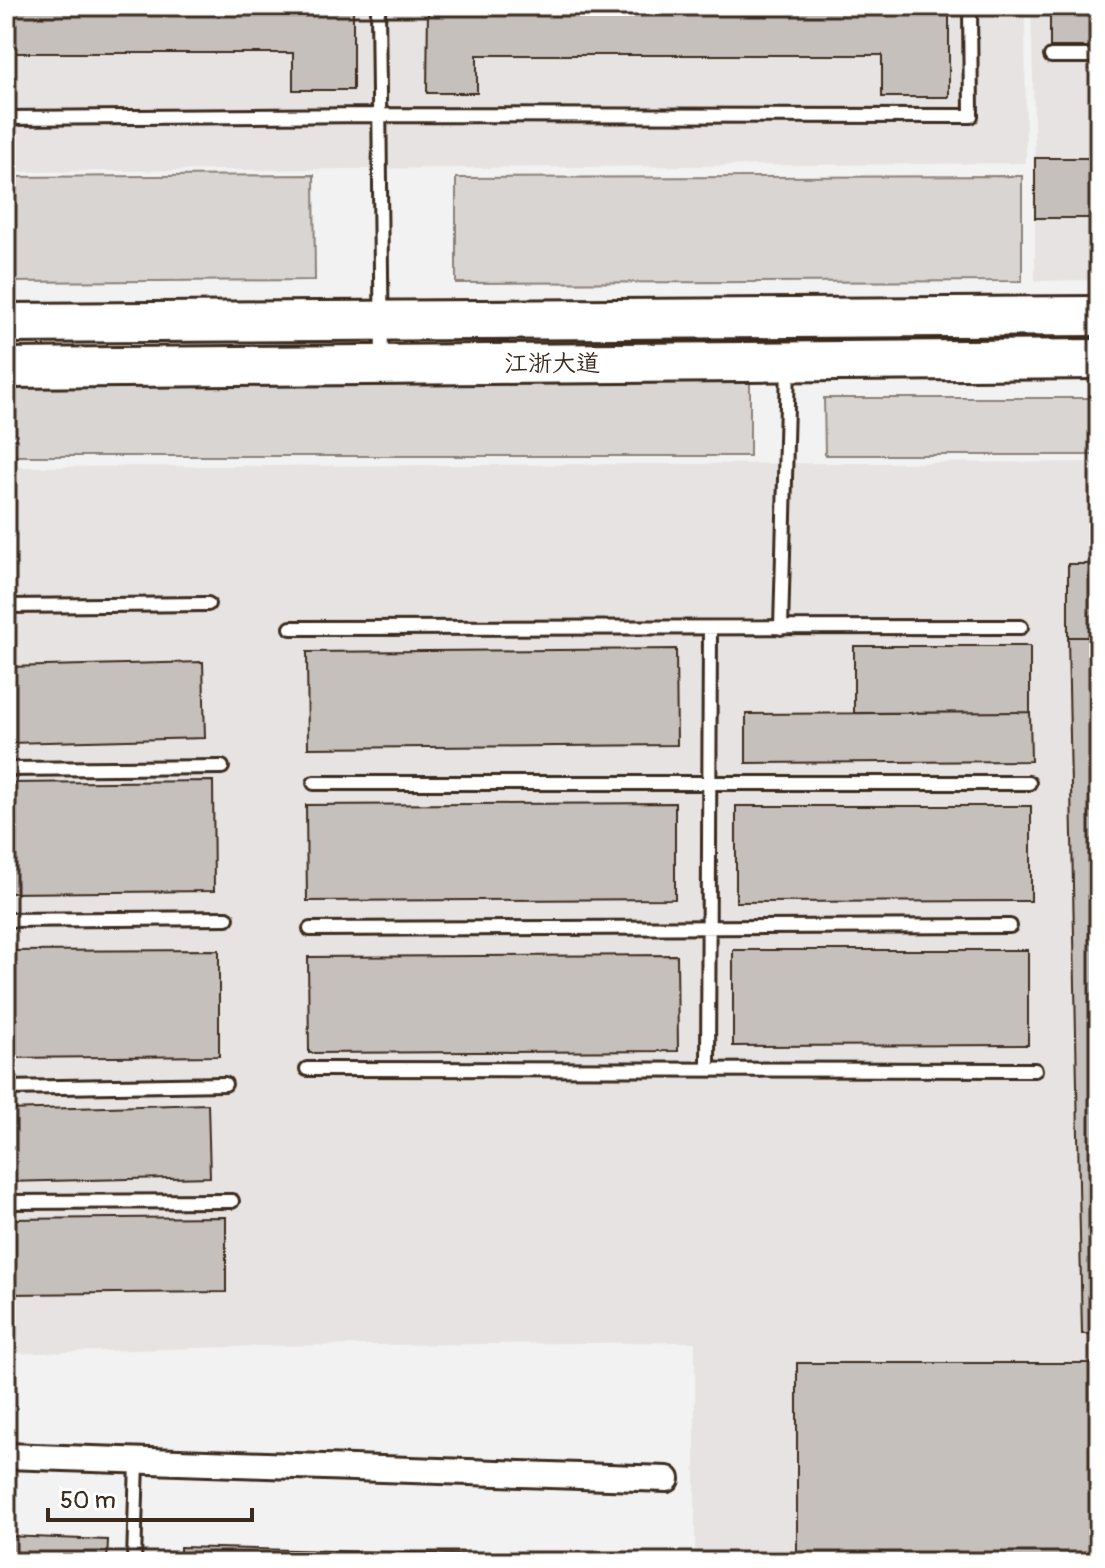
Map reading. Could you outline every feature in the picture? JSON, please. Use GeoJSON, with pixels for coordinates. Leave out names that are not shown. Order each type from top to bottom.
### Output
{"type":"FeatureCollection","features":[{"type":"Feature","properties":{"kind":"main road","name":"江浙大道"},"geometry":{"type":"LineString","coordinates":[[6,323],[1099,316]]}},
{"type":"Feature","properties":{"kind":"main road","name":"江浙大道"},"geometry":{"type":"LineString","coordinates":[[6,368],[1099,359]]}},
{"type":"Feature","properties":{"kind":"street"},"geometry":{"type":"LineString","coordinates":[[6,1456],[667,1479]]}},
{"type":"Feature","properties":{"kind":"lane"},"geometry":{"type":"LineString","coordinates":[[378,6],[382,365]]}},
{"type":"Feature","properties":{"kind":"lane"},"geometry":{"type":"LineString","coordinates":[[6,118],[971,116],[970,6]]}},
{"type":"Feature","properties":{"kind":"lane"},"geometry":{"type":"LineString","coordinates":[[1051,56],[1099,56]]}},
{"type":"Feature","properties":{"kind":"lane"},"geometry":{"type":"LineString","coordinates":[[781,628],[788,362]]}},
{"type":"Feature","properties":{"kind":"lane"},"geometry":{"type":"LineString","coordinates":[[6,606],[208,604]]}},
{"type":"Feature","properties":{"kind":"lane"},"geometry":{"type":"LineString","coordinates":[[291,628],[1021,627]]}},
{"type":"Feature","properties":{"kind":"lane"},"geometry":{"type":"LineString","coordinates":[[708,1069],[710,628]]}},
{"type":"Feature","properties":{"kind":"lane"},"geometry":{"type":"LineString","coordinates":[[6,769],[222,767]]}},
{"type":"Feature","properties":{"kind":"lane"},"geometry":{"type":"LineString","coordinates":[[314,783],[1029,783]]}},
{"type":"Feature","properties":{"kind":"lane"},"geometry":{"type":"LineString","coordinates":[[6,920],[227,918]]}},
{"type":"Feature","properties":{"kind":"lane"},"geometry":{"type":"LineString","coordinates":[[310,929],[1010,926]]}},
{"type":"Feature","properties":{"kind":"lane"},"geometry":{"type":"LineString","coordinates":[[307,1069],[1035,1070]]}},
{"type":"Feature","properties":{"kind":"lane"},"geometry":{"type":"LineString","coordinates":[[6,1088],[225,1084]]}},
{"type":"Feature","properties":{"kind":"lane"},"geometry":{"type":"LineString","coordinates":[[6,1202],[232,1201]]}},
{"type":"Feature","properties":{"kind":"lane"},"geometry":{"type":"LineString","coordinates":[[134,1562],[137,1461]]}},
{"type":"Feature","properties":{"kind":"shaded area"},"geometry":{"type":"Polygon","coordinates":[[[6,6],[1025,6],[1026,163],[6,172],[6,6]]]}},
{"type":"Feature","properties":{"kind":"shaded area"},"geometry":{"type":"Polygon","coordinates":[[[1031,6],[1099,6],[1099,280],[1035,281],[1031,6]]]}},
{"type":"Feature","properties":{"kind":"shaded area"},"geometry":{"type":"Polygon","coordinates":[[[314,175],[315,280],[6,282],[6,177],[314,175]]]}},
{"type":"Feature","properties":{"kind":"shaded area"},"geometry":{"type":"Polygon","coordinates":[[[1022,176],[1022,281],[456,283],[456,178],[1022,176]]]}},
{"type":"Feature","properties":{"kind":"shaded area"},"geometry":{"type":"Polygon","coordinates":[[[750,378],[750,456],[6,456],[6,379],[750,378]]]}},
{"type":"Feature","properties":{"kind":"shaded area"},"geometry":{"type":"Polygon","coordinates":[[[824,398],[1099,398],[1099,455],[825,455],[824,398]]]}},
{"type":"Feature","properties":{"kind":"shaded area"},"geometry":{"type":"Polygon","coordinates":[[[1099,462],[1099,1562],[695,1562],[695,1342],[262,1346],[6,1354],[6,467],[1099,462]]]}},
{"type":"Feature","properties":{"kind":"building"},"geometry":{"type":"Polygon","coordinates":[[[6,6],[353,6],[353,90],[293,90],[293,53],[6,53],[6,6]]]}},
{"type":"Feature","properties":{"kind":"building"},"geometry":{"type":"Polygon","coordinates":[[[428,6],[949,6],[949,97],[882,97],[882,55],[477,55],[477,93],[427,93],[428,6]]]}},
{"type":"Feature","properties":{"kind":"building"},"geometry":{"type":"Polygon","coordinates":[[[1050,6],[1099,6],[1099,47],[1050,47],[1050,6]]]}},
{"type":"Feature","properties":{"kind":"building"},"geometry":{"type":"Polygon","coordinates":[[[1035,158],[1099,158],[1099,218],[1035,218],[1035,158]]]}},
{"type":"Feature","properties":{"kind":"building"},"geometry":{"type":"Polygon","coordinates":[[[1068,564],[1099,564],[1099,637],[1068,637],[1068,564]]]}},
{"type":"Feature","properties":{"kind":"building"},"geometry":{"type":"Polygon","coordinates":[[[1068,637],[1099,637],[1099,1334],[1082,1334],[1068,637]]]}},
{"type":"Feature","properties":{"kind":"building"},"geometry":{"type":"Polygon","coordinates":[[[854,646],[1030,646],[1030,712],[854,713],[854,646]]]}},
{"type":"Feature","properties":{"kind":"building"},"geometry":{"type":"Polygon","coordinates":[[[676,649],[677,745],[308,748],[307,652],[676,649]]]}},
{"type":"Feature","properties":{"kind":"building"},"geometry":{"type":"Polygon","coordinates":[[[203,662],[205,738],[9,743],[7,667],[203,662]]]}},
{"type":"Feature","properties":{"kind":"building"},"geometry":{"type":"Polygon","coordinates":[[[1030,712],[1031,761],[746,763],[746,714],[1030,712]]]}},
{"type":"Feature","properties":{"kind":"building"},"geometry":{"type":"Polygon","coordinates":[[[213,781],[214,891],[6,893],[6,783],[213,781]]]}},
{"type":"Feature","properties":{"kind":"building"},"geometry":{"type":"Polygon","coordinates":[[[675,803],[675,899],[307,901],[306,805],[675,803]]]}},
{"type":"Feature","properties":{"kind":"building"},"geometry":{"type":"Polygon","coordinates":[[[736,806],[1031,806],[1031,901],[736,902],[736,806]]]}},
{"type":"Feature","properties":{"kind":"building"},"geometry":{"type":"Polygon","coordinates":[[[219,950],[219,1056],[6,1058],[6,951],[219,950]]]}},
{"type":"Feature","properties":{"kind":"building"},"geometry":{"type":"Polygon","coordinates":[[[733,950],[1028,950],[1028,1045],[733,1046],[733,950]]]}},
{"type":"Feature","properties":{"kind":"building"},"geometry":{"type":"Polygon","coordinates":[[[677,955],[678,1051],[309,1053],[308,957],[677,955]]]}},
{"type":"Feature","properties":{"kind":"building"},"geometry":{"type":"Polygon","coordinates":[[[208,1104],[210,1177],[6,1182],[6,1110],[208,1104]]]}},
{"type":"Feature","properties":{"kind":"building"},"geometry":{"type":"Polygon","coordinates":[[[226,1217],[226,1292],[6,1294],[6,1219],[226,1217]]]}},
{"type":"Feature","properties":{"kind":"building"},"geometry":{"type":"Polygon","coordinates":[[[797,1363],[1099,1363],[1099,1559],[797,1558],[797,1363]]]}},
{"type":"Feature","properties":{"kind":"building"},"geometry":{"type":"Polygon","coordinates":[[[6,1536],[108,1540],[107,1562],[6,1562],[6,1536]]]}},
{"type":"Feature","properties":{"kind":"building"},"geometry":{"type":"Polygon","coordinates":[[[180,1547],[681,1560],[681,1562],[180,1562],[180,1547]]]}}]}
